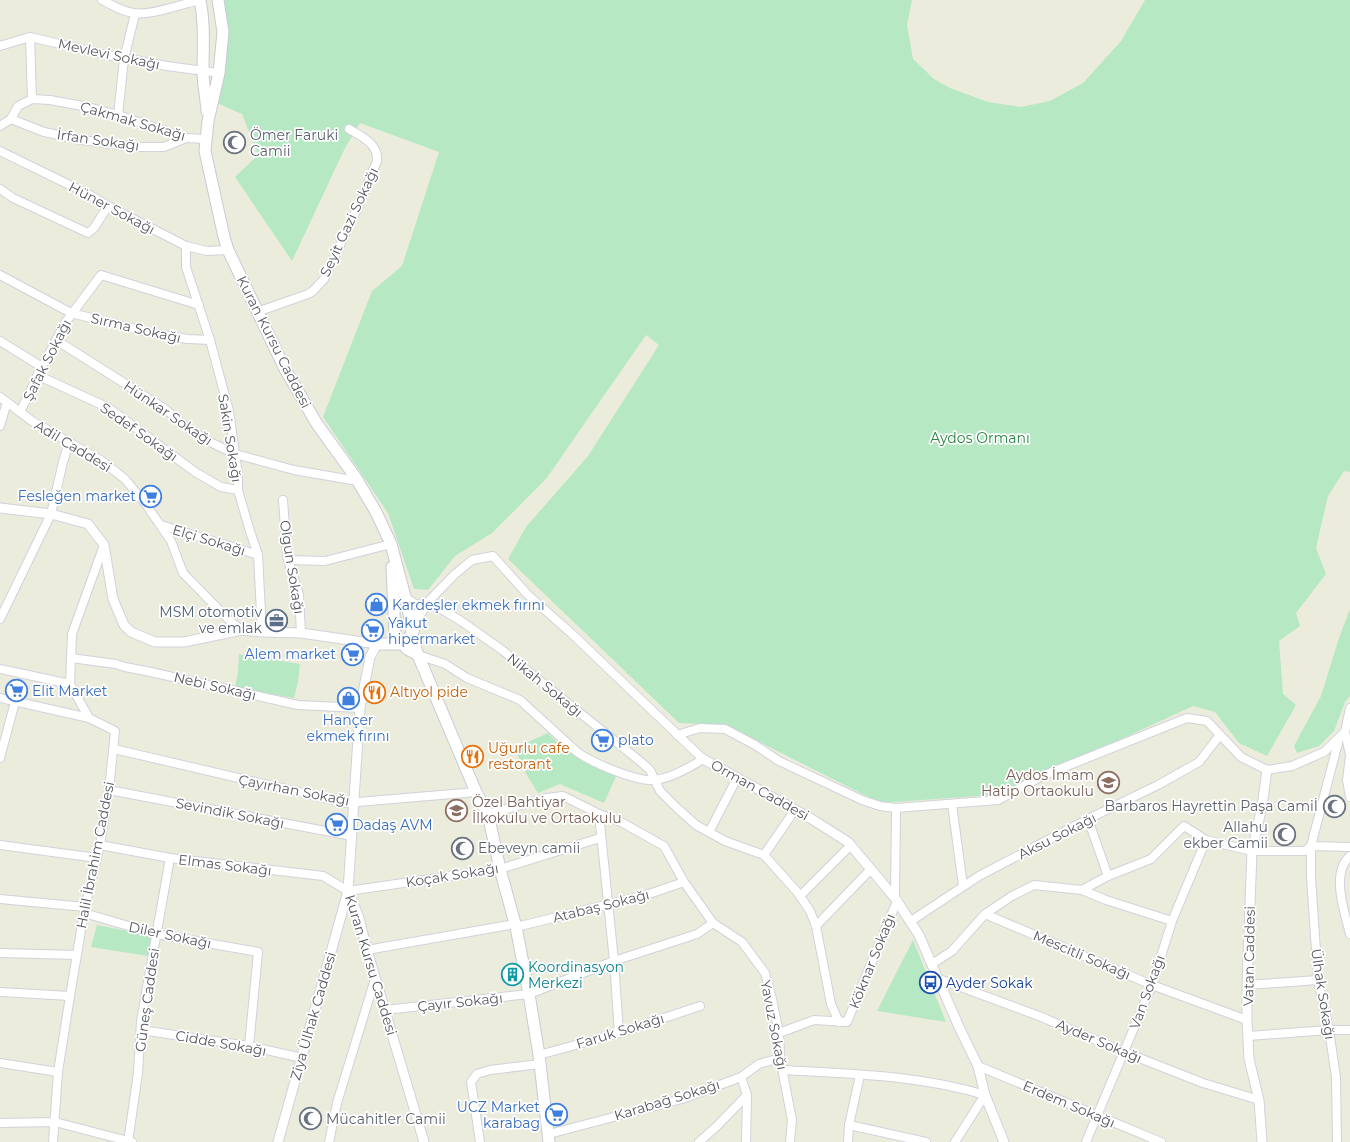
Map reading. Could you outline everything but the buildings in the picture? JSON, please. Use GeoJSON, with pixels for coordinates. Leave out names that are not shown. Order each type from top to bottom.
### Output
{"type":"FeatureCollection","features":[{"type":"Feature","properties":{"kind":"main road","name":"Kuran Kursu Caddesi"},"geometry":{"type":"LineString","coordinates":[[200,0],[204,16],[203,71],[208,121]]}},
{"type":"Feature","properties":{"kind":"main road","name":"Kuran Kursu Caddesi"},"geometry":{"type":"LineString","coordinates":[[218,0],[223,32],[218,73],[208,121],[205,151],[228,250],[285,369],[317,424],[358,481],[376,512],[391,544],[410,618],[414,644],[476,792],[488,814],[500,869],[516,926],[529,994],[540,1060],[549,1138]]}},
{"type":"Feature","properties":{"kind":"main road","name":"Kuran Kursu Caddesi"},"geometry":{"type":"LineString","coordinates":[[391,544],[398,639]]}},
{"type":"Feature","properties":{"kind":"main road"},"geometry":{"type":"LineString","coordinates":[[398,639],[402,621],[410,618],[425,606]]}},
{"type":"Feature","properties":{"kind":"main road"},"geometry":{"type":"LineString","coordinates":[[377,644],[398,639],[408,639],[413,632],[416,618],[425,606]]}},
{"type":"Feature","properties":{"kind":"main road"},"geometry":{"type":"LineString","coordinates":[[398,639],[407,649],[418,655]]}},
{"type":"Feature","properties":{"kind":"street"},"geometry":{"type":"LineString","coordinates":[[102,0],[120,9],[135,14],[159,11],[200,0]]}},
{"type":"Feature","properties":{"kind":"street"},"geometry":{"type":"LineString","coordinates":[[118,115],[124,59],[135,14]]}},
{"type":"Feature","properties":{"kind":"street"},"geometry":{"type":"LineString","coordinates":[[0,126],[11,119],[18,106],[32,99],[30,37]]}},
{"type":"Feature","properties":{"kind":"street","name":"Mevlevi Sokağı"},"geometry":{"type":"LineString","coordinates":[[0,46],[30,37],[124,59],[218,73]]}},
{"type":"Feature","properties":{"kind":"street","name":"Çakmak Sokağı"},"geometry":{"type":"LineString","coordinates":[[32,99],[73,104],[118,115],[186,138],[206,139]]}},
{"type":"Feature","properties":{"kind":"street","name":"İrfan Sokağı"},"geometry":{"type":"LineString","coordinates":[[11,119],[44,132],[82,140],[134,147],[164,147],[186,138]]}},
{"type":"Feature","properties":{"kind":"street","name":"Seyit Gazi Sokağı"},"geometry":{"type":"LineString","coordinates":[[257,312],[308,294],[313,291],[324,279],[357,209],[377,161],[374,146],[349,130]]}},
{"type":"Feature","properties":{"kind":"street","name":"Hüner Sokağı"},"geometry":{"type":"LineString","coordinates":[[0,151],[90,195],[108,206],[186,246],[207,251],[228,250]]}},
{"type":"Feature","properties":{"kind":"street"},"geometry":{"type":"LineString","coordinates":[[0,189],[13,198],[88,233],[94,228],[108,206]]}},
{"type":"Feature","properties":{"kind":"street","name":"Sakin Sokağı"},"geometry":{"type":"LineString","coordinates":[[186,246],[186,267],[210,340],[229,411],[238,475],[238,490],[258,555],[262,632]]}},
{"type":"Feature","properties":{"kind":"street","name":"Sırma Sokağı"},"geometry":{"type":"LineString","coordinates":[[0,275],[71,313],[151,333],[188,339],[210,340]]}},
{"type":"Feature","properties":{"kind":"street","name":"Şafak Sokağı"},"geometry":{"type":"LineString","coordinates":[[20,412],[65,323],[101,275],[199,305]]}},
{"type":"Feature","properties":{"kind":"street","name":"Hünkar Sokağı"},"geometry":{"type":"LineString","coordinates":[[56,340],[165,409],[188,428],[208,441],[235,454],[294,470],[358,481]]}},
{"type":"Feature","properties":{"kind":"street"},"geometry":{"type":"LineString","coordinates":[[0,342],[42,367]]}},
{"type":"Feature","properties":{"kind":"street","name":"Sedef Sokağı"},"geometry":{"type":"LineString","coordinates":[[37,376],[109,408],[195,472],[221,487],[238,490]]}},
{"type":"Feature","properties":{"kind":"street","name":"Adil Caddesi"},"geometry":{"type":"LineString","coordinates":[[0,397],[32,422],[102,461],[125,479],[161,525],[171,541],[183,573],[231,622],[242,630]]}},
{"type":"Feature","properties":{"kind":"street","name":"Şafak Sokağı"},"geometry":{"type":"LineString","coordinates":[[0,426],[7,402]]}},
{"type":"Feature","properties":{"kind":"street"},"geometry":{"type":"LineString","coordinates":[[0,619],[51,514],[68,442]]}},
{"type":"Feature","properties":{"kind":"street","name":"Olgun Sokağı"},"geometry":{"type":"LineString","coordinates":[[283,500],[289,560],[298,595],[301,633]]}},
{"type":"Feature","properties":{"kind":"street"},"geometry":{"type":"LineString","coordinates":[[0,508],[51,514],[88,524],[104,545],[114,599],[124,625],[131,632],[155,642],[184,642],[242,630],[301,633],[377,644]]}},
{"type":"Feature","properties":{"kind":"street","name":"Elçi Sokağı"},"geometry":{"type":"LineString","coordinates":[[161,525],[258,555]]}},
{"type":"Feature","properties":{"kind":"street"},"geometry":{"type":"LineString","coordinates":[[289,560],[325,561],[391,544]]}},
{"type":"Feature","properties":{"kind":"street"},"geometry":{"type":"LineString","coordinates":[[89,718],[70,684],[72,634],[104,545]]}},
{"type":"Feature","properties":{"kind":"street","name":"Orman Caddesi"},"geometry":{"type":"LineString","coordinates":[[425,606],[472,560],[493,556],[528,595],[571,633],[677,736],[703,759],[810,818],[848,842],[896,899],[919,935],[959,1027],[978,1066],[985,1095],[1004,1142]]}},
{"type":"Feature","properties":{"kind":"street","name":"Nikah Sokağı"},"geometry":{"type":"LineString","coordinates":[[405,597],[415,604],[436,606],[461,621],[502,650],[650,770],[660,790],[676,807],[696,824],[725,841],[764,855]]}},
{"type":"Feature","properties":{"kind":"street","name":"Kuran Kursu Caddesi"},"geometry":{"type":"LineString","coordinates":[[377,644],[370,658],[360,708],[348,891],[359,918],[375,979],[424,1142]]}},
{"type":"Feature","properties":{"kind":"street"},"geometry":{"type":"LineString","coordinates":[[418,655],[445,664],[467,678],[520,700],[577,752],[587,758],[637,778],[656,780],[664,778],[688,768],[703,759]]}},
{"type":"Feature","properties":{"kind":"street","name":"Nebi Sokağı"},"geometry":{"type":"LineString","coordinates":[[71,658],[116,664],[298,705],[360,708]]}},
{"type":"Feature","properties":{"kind":"street"},"geometry":{"type":"LineString","coordinates":[[0,669],[70,684]]}},
{"type":"Feature","properties":{"kind":"street"},"geometry":{"type":"LineString","coordinates":[[0,698],[89,718]]}},
{"type":"Feature","properties":{"kind":"street"},"geometry":{"type":"LineString","coordinates":[[0,758],[15,702]]}},
{"type":"Feature","properties":{"kind":"street","name":"Ülhak Sokağı"},"geometry":{"type":"LineString","coordinates":[[1337,1142],[1336,1077],[1318,980],[1311,877],[1311,846],[1350,708]]}},
{"type":"Feature","properties":{"kind":"street","name":"Halil İbrahim Caddesi"},"geometry":{"type":"LineString","coordinates":[[53,1142],[58,1072],[84,910],[100,845],[109,790],[116,732],[89,718]]}},
{"type":"Feature","properties":{"kind":"street"},"geometry":{"type":"LineString","coordinates":[[677,736],[700,728],[725,729],[755,745],[779,761],[862,800],[880,806],[896,808],[925,804],[952,804],[998,800],[1042,776],[1187,718],[1207,721],[1242,757],[1267,770],[1292,766],[1324,752],[1342,735],[1350,755],[1347,780],[1350,797]]}},
{"type":"Feature","properties":{"kind":"street","name":"Aksu Sokağı"},"geometry":{"type":"LineString","coordinates":[[911,922],[979,876],[1158,786],[1199,762],[1220,735]]}},
{"type":"Feature","properties":{"kind":"street","name":"Çayırhan Sokağı"},"geometry":{"type":"LineString","coordinates":[[114,749],[346,803],[476,792]]}},
{"type":"Feature","properties":{"kind":"street","name":"Vatan Caddesi"},"geometry":{"type":"LineString","coordinates":[[1262,1142],[1259,1100],[1249,1059],[1247,985],[1252,851],[1262,806],[1267,770]]}},
{"type":"Feature","properties":{"kind":"street"},"geometry":{"type":"LineString","coordinates":[[709,832],[737,778]]}},
{"type":"Feature","properties":{"kind":"street","name":"Sevindik Sokağı"},"geometry":{"type":"LineString","coordinates":[[109,790],[352,836]]}},
{"type":"Feature","properties":{"kind":"street","name":"Yavuz Sokağı"},"geometry":{"type":"LineString","coordinates":[[488,814],[546,798],[563,796],[599,814],[620,822],[664,846],[684,882],[713,923],[742,942],[765,973],[779,1034],[780,1058],[792,1120],[790,1142]]}},
{"type":"Feature","properties":{"kind":"street"},"geometry":{"type":"LineString","coordinates":[[952,804],[963,886]]}},
{"type":"Feature","properties":{"kind":"street"},"geometry":{"type":"LineString","coordinates":[[896,808],[896,899]]}},
{"type":"Feature","properties":{"kind":"street"},"geometry":{"type":"LineString","coordinates":[[795,810],[764,855],[800,896],[810,911],[816,926],[831,1004],[843,1022]]}},
{"type":"Feature","properties":{"kind":"street"},"geometry":{"type":"LineString","coordinates":[[599,814],[600,838],[609,904],[619,1033]]}},
{"type":"Feature","properties":{"kind":"street"},"geometry":{"type":"LineString","coordinates":[[1088,820],[1108,876]]}},
{"type":"Feature","properties":{"kind":"street"},"geometry":{"type":"LineString","coordinates":[[1082,890],[1108,876],[1151,859],[1184,826],[1206,840],[1252,851],[1306,851],[1311,846],[1350,847]]}},
{"type":"Feature","properties":{"kind":"street","name":"Koçak Sokağı"},"geometry":{"type":"LineString","coordinates":[[348,891],[500,869],[600,838]]}},
{"type":"Feature","properties":{"kind":"street","name":"Van Sokağı"},"geometry":{"type":"LineString","coordinates":[[1086,1142],[1096,1115],[1152,985],[1172,921],[1206,840]]}},
{"type":"Feature","properties":{"kind":"street","name":"Elmas Sokağı"},"geometry":{"type":"LineString","coordinates":[[100,845],[170,858],[323,876],[348,891]]}},
{"type":"Feature","properties":{"kind":"street"},"geometry":{"type":"LineString","coordinates":[[800,896],[851,845]]}},
{"type":"Feature","properties":{"kind":"street"},"geometry":{"type":"LineString","coordinates":[[0,846],[97,858]]}},
{"type":"Feature","properties":{"kind":"street"},"geometry":{"type":"LineString","coordinates":[[1350,856],[1340,875],[1342,898],[1350,934]]}},
{"type":"Feature","properties":{"kind":"street","name":"Güneş Caddesi"},"geometry":{"type":"LineString","coordinates":[[130,1142],[138,1073],[140,1030],[170,858]]}},
{"type":"Feature","properties":{"kind":"street"},"geometry":{"type":"LineString","coordinates":[[816,926],[871,869]]}},
{"type":"Feature","properties":{"kind":"street","name":"Atabaş Sokağı"},"geometry":{"type":"LineString","coordinates":[[367,950],[516,926],[646,895],[684,882]]}},
{"type":"Feature","properties":{"kind":"street"},"geometry":{"type":"LineString","coordinates":[[932,964],[952,951],[986,914],[1012,896],[1034,885],[1082,890],[1106,900],[1172,921]]}},
{"type":"Feature","properties":{"kind":"street","name":"Ziya Ülhak Caddesi"},"geometry":{"type":"LineString","coordinates":[[278,1142],[348,891]]}},
{"type":"Feature","properties":{"kind":"street","name":"Diler Sokağı"},"geometry":{"type":"LineString","coordinates":[[0,899],[84,910],[156,934],[258,952],[249,1046]]}},
{"type":"Feature","properties":{"kind":"street","name":"Köknar Sokağı"},"geometry":{"type":"LineString","coordinates":[[843,1022],[896,899]]}},
{"type":"Feature","properties":{"kind":"street","name":"Mescitli Sokağı"},"geometry":{"type":"LineString","coordinates":[[986,914],[1152,985],[1247,1020]]}},
{"type":"Feature","properties":{"kind":"street","name":"Çayır Sokağı"},"geometry":{"type":"LineString","coordinates":[[385,1010],[529,994],[614,961],[697,934],[713,923]]}},
{"type":"Feature","properties":{"kind":"street"},"geometry":{"type":"LineString","coordinates":[[0,953],[77,955]]}},
{"type":"Feature","properties":{"kind":"street"},"geometry":{"type":"LineString","coordinates":[[329,1142],[337,1103],[375,979]]}},
{"type":"Feature","properties":{"kind":"street","name":"Ayder Sokağı"},"geometry":{"type":"LineString","coordinates":[[939,979],[1039,1016],[1203,1083],[1259,1100]]}},
{"type":"Feature","properties":{"kind":"street"},"geometry":{"type":"LineString","coordinates":[[1247,985],[1318,980]]}},
{"type":"Feature","properties":{"kind":"street"},"geometry":{"type":"LineString","coordinates":[[0,992],[70,996]]}},
{"type":"Feature","properties":{"kind":"street","name":"Faruk Sokağı"},"geometry":{"type":"LineString","coordinates":[[480,1142],[471,1082],[477,1074],[540,1060],[700,1006]]}},
{"type":"Feature","properties":{"kind":"street"},"geometry":{"type":"LineString","coordinates":[[779,1034],[814,1020],[843,1022]]}},
{"type":"Feature","properties":{"kind":"street","name":"Cidde Sokağı"},"geometry":{"type":"LineString","coordinates":[[140,1030],[249,1046],[302,1058]]}},
{"type":"Feature","properties":{"kind":"street"},"geometry":{"type":"LineString","coordinates":[[1248,1036],[1328,1030],[1350,1030]]}},
{"type":"Feature","properties":{"kind":"street","name":"Karabağ Sokağı"},"geometry":{"type":"LineString","coordinates":[[549,1138],[682,1098],[741,1076],[759,1064],[780,1058]]}},
{"type":"Feature","properties":{"kind":"street"},"geometry":{"type":"LineString","coordinates":[[0,1063],[58,1072]]}},
{"type":"Feature","properties":{"kind":"street","name":"Erdem Sokağı"},"geometry":{"type":"LineString","coordinates":[[978,1066],[1161,1142]]}},
{"type":"Feature","properties":{"kind":"street"},"geometry":{"type":"LineString","coordinates":[[783,1070],[884,1076],[961,1088],[985,1095],[956,1142]]}},
{"type":"Feature","properties":{"kind":"street"},"geometry":{"type":"LineString","coordinates":[[848,1142],[860,1074]]}},
{"type":"Feature","properties":{"kind":"street"},"geometry":{"type":"LineString","coordinates":[[741,1076],[747,1095],[746,1142]]}},
{"type":"Feature","properties":{"kind":"street"},"geometry":{"type":"LineString","coordinates":[[699,1142],[747,1095]]}},
{"type":"Feature","properties":{"kind":"street"},"geometry":{"type":"LineString","coordinates":[[0,1123],[55,1122],[130,1142]]}},
{"type":"Feature","properties":{"kind":"street"},"geometry":{"type":"LineString","coordinates":[[850,1125],[926,1142]]}},
{"type":"Feature","properties":{"kind":"green space","name":"Aydos Ormanı"},"geometry":{"type":"Polygon","coordinates":[[[218,0],[912,0],[907,25],[913,59],[934,79],[950,88],[988,102],[1021,107],[1050,101],[1083,83],[1121,41],[1145,0],[1350,0],[1350,472],[1344,471],[1328,496],[1316,548],[1326,574],[1296,613],[1300,626],[1279,641],[1283,694],[1296,705],[1267,756],[1239,743],[1215,712],[1193,706],[1052,771],[992,795],[880,803],[726,725],[679,723],[508,559],[526,527],[588,456],[659,345],[646,335],[546,479],[492,533],[455,556],[428,590],[414,589],[388,513],[323,417],[372,291],[402,266],[439,152],[360,123],[345,148],[292,261],[235,177],[258,155],[242,114],[219,104],[227,27],[218,0]]]}},
{"type":"Feature","properties":{"kind":"green space"},"geometry":{"type":"Polygon","coordinates":[[[1350,609],[1350,696],[1345,702],[1334,731],[1319,746],[1297,753],[1294,746],[1321,696],[1339,638],[1350,609]]]}},
{"type":"Feature","properties":{"kind":"green space"},"geometry":{"type":"Polygon","coordinates":[[[239,654],[300,664],[294,698],[235,688],[239,654]]]}},
{"type":"Feature","properties":{"kind":"green space"},"geometry":{"type":"Polygon","coordinates":[[[548,733],[560,745],[579,758],[617,774],[604,803],[560,784],[538,793],[525,772],[515,748],[548,733]]]}},
{"type":"Feature","properties":{"kind":"green space"},"geometry":{"type":"Polygon","coordinates":[[[97,925],[153,936],[148,956],[91,947],[97,925]]]}},
{"type":"Feature","properties":{"kind":"green space"},"geometry":{"type":"Polygon","coordinates":[[[913,940],[946,1022],[877,1011],[913,940]]]}},
{"type":"Feature","properties":{"kind":"place","name":"Ömer Faruki Camii"},"geometry":{"type":"Point","coordinates":[234,143]}},
{"type":"Feature","properties":{"kind":"place","name":"Fesleğen market"},"geometry":{"type":"Point","coordinates":[151,496]}},
{"type":"Feature","properties":{"kind":"place","name":"Kardeşler ekmek fırını"},"geometry":{"type":"Point","coordinates":[377,605]}},
{"type":"Feature","properties":{"kind":"place","name":"MSM otomotiv ve emlak"},"geometry":{"type":"Point","coordinates":[277,620]}},
{"type":"Feature","properties":{"kind":"place","name":"Yakut hipermarket"},"geometry":{"type":"Point","coordinates":[372,631]}},
{"type":"Feature","properties":{"kind":"place","name":"Alem market"},"geometry":{"type":"Point","coordinates":[352,654]}},
{"type":"Feature","properties":{"kind":"place","name":"Elit Market"},"geometry":{"type":"Point","coordinates":[16,691]}},
{"type":"Feature","properties":{"kind":"place","name":"Altıyol pide"},"geometry":{"type":"Point","coordinates":[375,692]}},
{"type":"Feature","properties":{"kind":"place","name":"Hançer ekmek fırını"},"geometry":{"type":"Point","coordinates":[348,698]}},
{"type":"Feature","properties":{"kind":"place","name":"plato"},"geometry":{"type":"Point","coordinates":[602,740]}},
{"type":"Feature","properties":{"kind":"place","name":"Uğurlu cafe restorant"},"geometry":{"type":"Point","coordinates":[472,756]}},
{"type":"Feature","properties":{"kind":"place","name":"Aydos İmam Hatip Ortaokulu"},"geometry":{"type":"Point","coordinates":[1109,783]}},
{"type":"Feature","properties":{"kind":"place","name":"Barbaros Hayrettin Paşa Camiİ"},"geometry":{"type":"Point","coordinates":[1334,806]}},
{"type":"Feature","properties":{"kind":"place","name":"Özel Bahtiyar İlkokulu ve Ortaokulu"},"geometry":{"type":"Point","coordinates":[457,810]}},
{"type":"Feature","properties":{"kind":"place","name":"Dadaş AVM"},"geometry":{"type":"Point","coordinates":[336,825]}},
{"type":"Feature","properties":{"kind":"place","name":"Allahu ekber Camii"},"geometry":{"type":"Point","coordinates":[1284,835]}},
{"type":"Feature","properties":{"kind":"place","name":"Ebeveyn camii"},"geometry":{"type":"Point","coordinates":[462,848]}},
{"type":"Feature","properties":{"kind":"place","name":"Koordinasyon Merkezi"},"geometry":{"type":"Point","coordinates":[512,975]}},
{"type":"Feature","properties":{"kind":"place","name":"Ayder Sokak"},"geometry":{"type":"Point","coordinates":[931,983]}},
{"type":"Feature","properties":{"kind":"place","name":"UCZ Market karabag"},"geometry":{"type":"Point","coordinates":[556,1115]}},
{"type":"Feature","properties":{"kind":"place","name":"Mücahitler Camii"},"geometry":{"type":"Point","coordinates":[310,1119]}}]}
